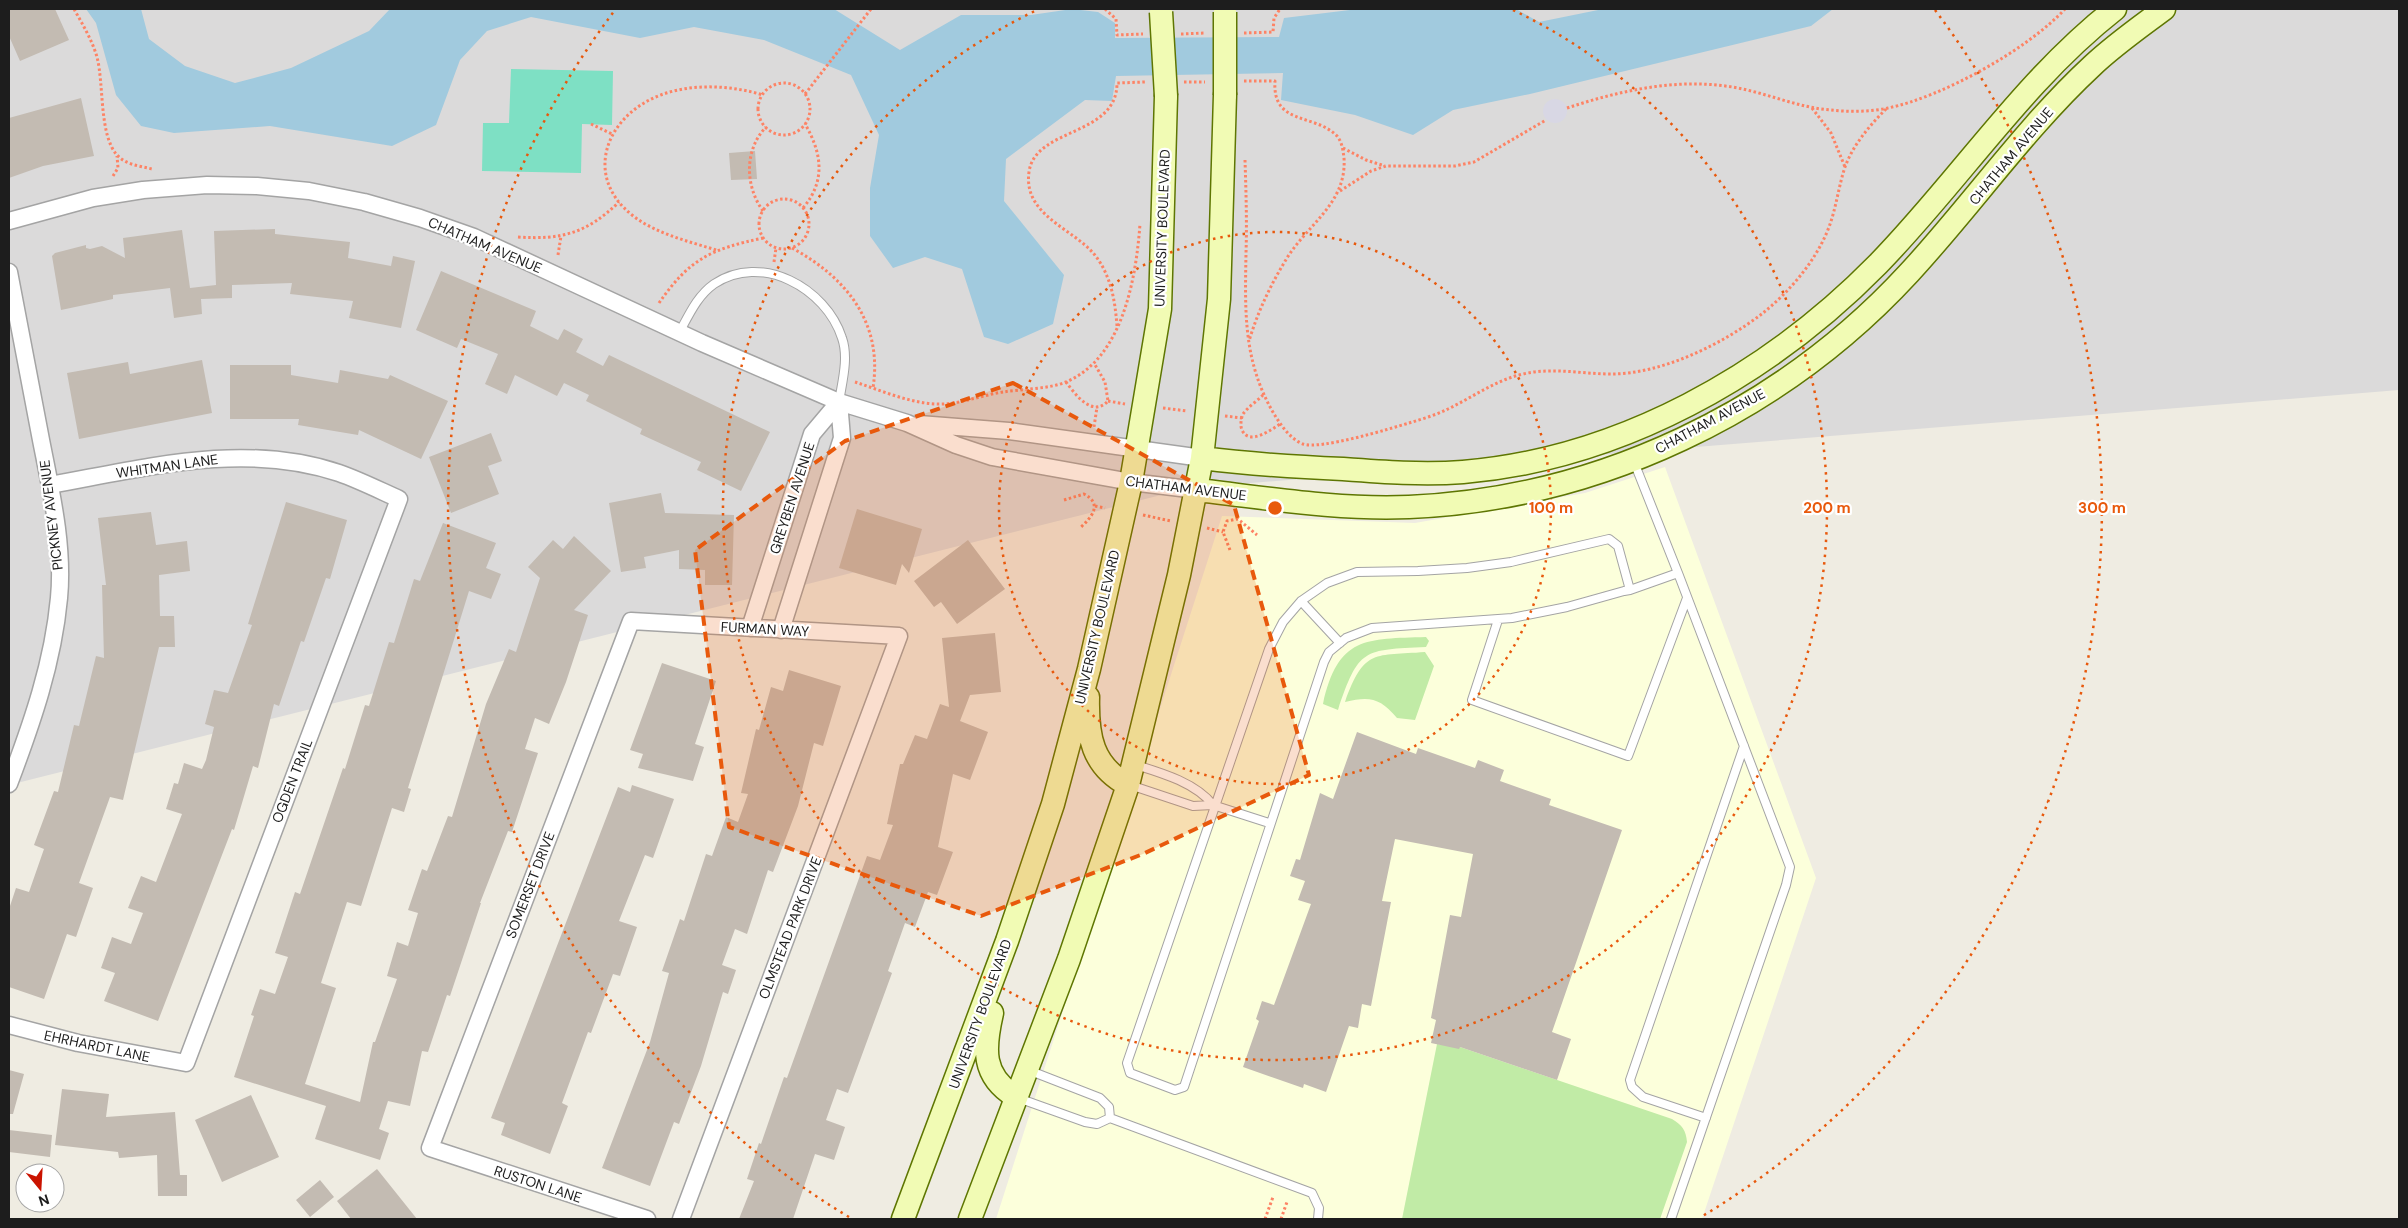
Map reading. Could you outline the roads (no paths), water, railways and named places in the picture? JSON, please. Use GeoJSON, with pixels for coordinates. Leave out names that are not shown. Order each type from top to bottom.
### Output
{"type":"FeatureCollection","features":[{"type":"Feature","properties":{"kind":"main road","name":"CHATHAM AVENUE"},"geometry":{"type":"LineString","coordinates":[[1202,458],[1246,464],[1380,471],[1464,472],[1538,459],[1577,449],[1622,434],[1682,408],[1718,388],[1783,346],[1818,318],[1878,264],[2016,104],[2078,41],[2115,9]]}},
{"type":"Feature","properties":{"kind":"main road","name":"CHATHAM AVENUE"},"geometry":{"type":"LineString","coordinates":[[1197,490],[1312,504],[1410,507],[1516,494],[1587,476],[1678,442],[1762,395],[1843,336],[1908,274],[2058,100],[2092,66],[2164,9]]}},
{"type":"Feature","properties":{"kind":"main road","name":"UNIVERSITY BOULEVARD"},"geometry":{"type":"LineString","coordinates":[[903,1219],[1007,941],[1053,804],[1089,669],[1131,482],[1160,309],[1166,96],[1161,10]]}},
{"type":"Feature","properties":{"kind":"main road"},"geometry":{"type":"LineString","coordinates":[[970,1219],[1069,959],[1131,774],[1190,524],[1202,458],[1219,299],[1225,95],[1225,10]]}},
{"type":"Feature","properties":{"kind":"main road"},"geometry":{"type":"LineString","coordinates":[[1622,434],[1634,460]]}},
{"type":"Feature","properties":{"kind":"main road"},"geometry":{"type":"LineString","coordinates":[[1089,669],[1089,723],[1094,748],[1105,769],[1114,777],[1131,774]]}},
{"type":"Feature","properties":{"kind":"main road"},"geometry":{"type":"LineString","coordinates":[[1007,941],[986,1044],[990,1068],[996,1079],[1003,1089],[1016,1097]]}},
{"type":"Feature","properties":{"kind":"street","name":"CHATHAM AVENUE"},"geometry":{"type":"LineString","coordinates":[[9,221],[93,198],[143,190],[208,185],[310,191],[364,202],[420,218],[474,237],[679,333],[839,402],[907,423],[956,445],[992,457],[1131,482],[1197,490]]}},
{"type":"Feature","properties":{"kind":"street","name":"PICKNEY AVENUE"},"geometry":{"type":"LineString","coordinates":[[9,272],[50,485],[58,551],[59,596],[46,680],[9,784]]}},
{"type":"Feature","properties":{"kind":"street","name":"GREYBEN AVENUE"},"geometry":{"type":"LineString","coordinates":[[750,628],[812,434],[839,402]]}},
{"type":"Feature","properties":{"kind":"street","name":"GREYBEN AVENUE"},"geometry":{"type":"LineString","coordinates":[[782,630],[842,438],[839,402]]}},
{"type":"Feature","properties":{"kind":"street","name":"CHATHAM AVENUE"},"geometry":{"type":"LineString","coordinates":[[907,423],[1009,431],[1202,458]]}},
{"type":"Feature","properties":{"kind":"street","name":"WHITMAN LANE"},"geometry":{"type":"LineString","coordinates":[[50,485],[196,459],[246,457],[298,463],[339,473],[399,499]]}},
{"type":"Feature","properties":{"kind":"street","name":"OGDEN TRAIL"},"geometry":{"type":"LineString","coordinates":[[186,1064],[399,499]]}},
{"type":"Feature","properties":{"kind":"street","name":"FURMAN WAY"},"geometry":{"type":"LineString","coordinates":[[631,621],[899,636]]}},
{"type":"Feature","properties":{"kind":"street","name":"SOMERSET DRIVE"},"geometry":{"type":"LineString","coordinates":[[430,1148],[631,621]]}},
{"type":"Feature","properties":{"kind":"street","name":"OLMSTEAD PARK DRIVE"},"geometry":{"type":"LineString","coordinates":[[681,1219],[899,636]]}},
{"type":"Feature","properties":{"kind":"street","name":"EHRHARDT LANE"},"geometry":{"type":"LineString","coordinates":[[9,1025],[78,1043],[186,1064]]}},
{"type":"Feature","properties":{"kind":"street","name":"RUSTON LANE"},"geometry":{"type":"LineString","coordinates":[[430,1148],[647,1219]]}},
{"type":"Feature","properties":{"kind":"lane"},"geometry":{"type":"LineString","coordinates":[[679,333],[702,294],[716,283],[734,275],[758,271],[786,277],[818,301],[835,322],[843,339],[845,358],[839,402]]}},
{"type":"Feature","properties":{"kind":"lane"},"geometry":{"type":"LineString","coordinates":[[1634,460],[1787,858],[1789,876],[1671,1219]]}},
{"type":"Feature","properties":{"kind":"lane"},"geometry":{"type":"LineString","coordinates":[[1630,590],[1618,546],[1614,541],[1608,539],[1511,562],[1467,568],[1418,572],[1357,572],[1327,583],[1301,601],[1283,622],[1269,649],[1127,1063],[1130,1073],[1135,1077],[1167,1088],[1175,1090],[1184,1087],[1269,823],[1329,652],[1360,631],[1372,628],[1498,620],[1558,609],[1630,590],[1678,573]]}},
{"type":"Feature","properties":{"kind":"lane"},"geometry":{"type":"LineString","coordinates":[[1498,620],[1472,700],[1628,756],[1687,598]]}},
{"type":"Feature","properties":{"kind":"lane"},"geometry":{"type":"LineString","coordinates":[[1301,601],[1340,643]]}},
{"type":"Feature","properties":{"kind":"lane"},"geometry":{"type":"LineString","coordinates":[[1706,1118],[1643,1097],[1632,1087],[1630,1080],[1744,746]]}},
{"type":"Feature","properties":{"kind":"lane"},"geometry":{"type":"LineString","coordinates":[[1131,774],[1159,772],[1205,795],[1215,805]]}},
{"type":"Feature","properties":{"kind":"lane"},"geometry":{"type":"LineString","coordinates":[[1131,774],[1193,806],[1215,805],[1269,823]]}},
{"type":"Feature","properties":{"kind":"lane"},"geometry":{"type":"LineString","coordinates":[[1027,1070],[1100,1098],[1109,1107],[1110,1118]]}},
{"type":"Feature","properties":{"kind":"lane"},"geometry":{"type":"LineString","coordinates":[[1016,1097],[1085,1122],[1097,1124],[1110,1118],[1312,1193],[1319,1208],[1318,1219]]}},
{"type":"Feature","properties":{"kind":"water"},"geometry":{"type":"Polygon","coordinates":[[[86,9],[141,9],[149,39],[185,66],[235,83],[291,68],[369,31],[390,9],[834,9],[900,50],[961,15],[1031,15],[1072,9],[1098,12],[1115,23],[1115,38],[1279,37],[1284,18],[1358,9],[1516,9],[1539,22],[1603,9],[1833,9],[1811,26],[1530,94],[1453,110],[1413,135],[1355,115],[1281,100],[1283,73],[1116,76],[1112,101],[1085,100],[1006,159],[1004,201],[1064,275],[1053,324],[1008,344],[984,337],[962,269],[925,257],[893,268],[870,236],[870,188],[879,135],[851,75],[764,40],[694,27],[640,38],[531,17],[487,31],[460,60],[436,125],[392,146],[270,126],[174,133],[141,126],[116,95],[96,23],[86,9]]]}}]}
